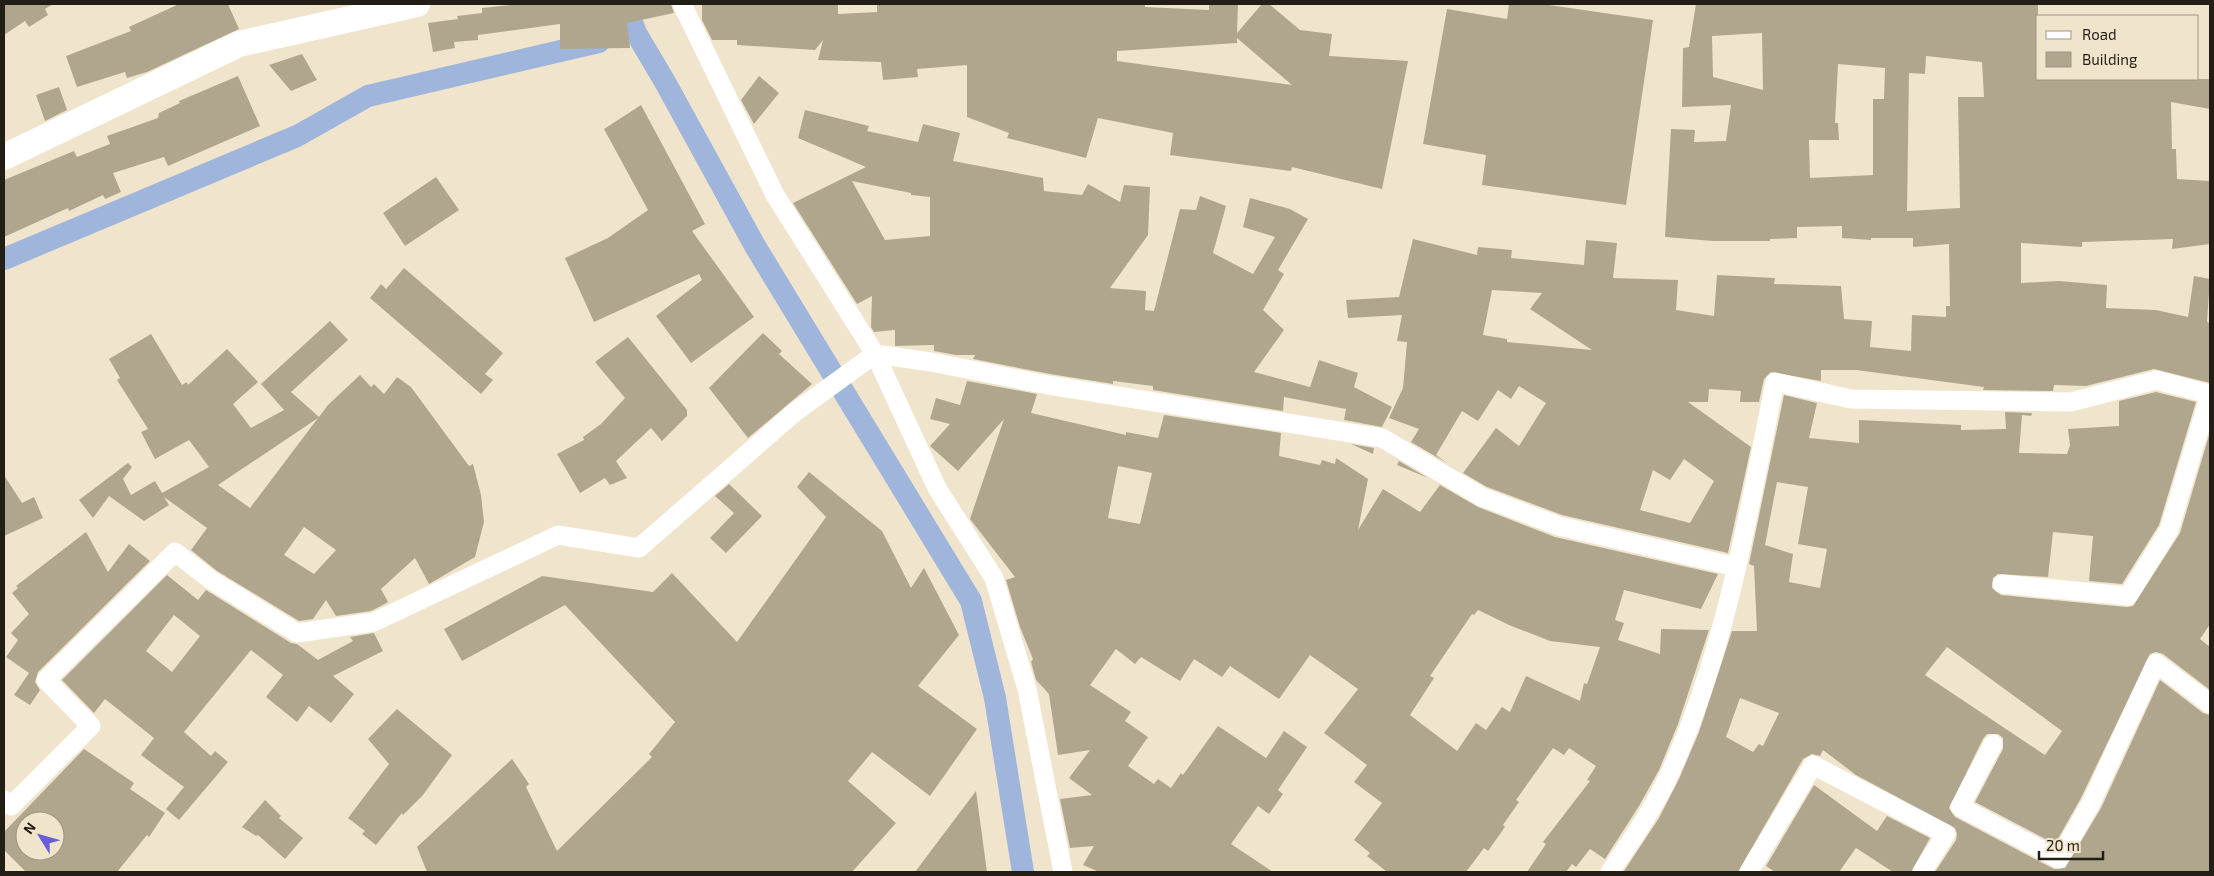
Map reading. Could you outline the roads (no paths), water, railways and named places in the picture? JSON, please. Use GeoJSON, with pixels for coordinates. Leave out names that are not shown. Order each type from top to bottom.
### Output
{"type":"FeatureCollection","features":[{"type":"Feature","properties":{"kind":"street"},"geometry":{"type":"LineString","coordinates":[[4,156],[239,44],[417,4]]}},
{"type":"Feature","properties":{"kind":"street"},"geometry":{"type":"LineString","coordinates":[[682,4],[775,195],[875,354],[937,488],[994,578],[1028,689],[1063,872]]}},
{"type":"Feature","properties":{"kind":"street"},"geometry":{"type":"LineString","coordinates":[[4,800],[11,806],[91,726],[46,680],[175,552],[211,580],[296,633],[374,622],[558,535],[639,548],[795,412],[875,354],[932,362],[1048,385],[1382,438],[1482,497],[1559,526],[1737,567]]}},
{"type":"Feature","properties":{"kind":"street"},"geometry":{"type":"LineString","coordinates":[[1610,872],[1669,776],[1702,691],[1737,567],[1775,382],[1850,399],[2071,402],[2156,380],[2210,394],[2169,530],[2128,596],[2002,584]]}},
{"type":"Feature","properties":{"kind":"street"},"geometry":{"type":"LineString","coordinates":[[1993,744],[1960,807],[2059,859],[2091,802],[2156,663],[2210,704]]}},
{"type":"Feature","properties":{"kind":"street"},"geometry":{"type":"LineString","coordinates":[[1749,872],[1813,765],[1946,834],[1922,872]]}},
{"type":"Feature","properties":{"kind":"waterway"},"geometry":{"type":"LineString","coordinates":[[625,4],[636,33],[755,246],[971,601],[995,698],[1023,872]]}},
{"type":"Feature","properties":{"kind":"waterway"},"geometry":{"type":"LineString","coordinates":[[4,259],[297,136],[368,96],[599,42]]}}]}
